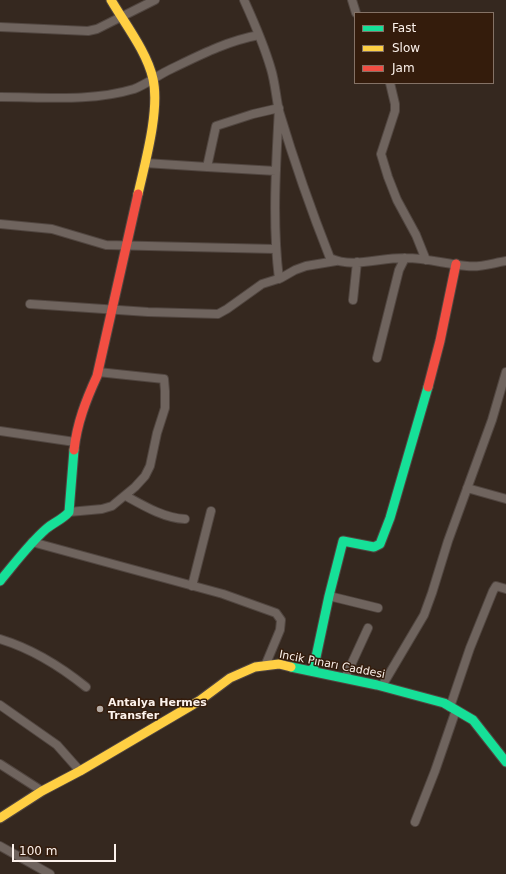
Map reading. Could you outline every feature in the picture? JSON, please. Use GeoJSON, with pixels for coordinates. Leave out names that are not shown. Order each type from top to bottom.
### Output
{"type":"FeatureCollection","features":[{"type":"Feature","properties":{"kind":"street"},"geometry":{"type":"LineString","coordinates":[[70,512],[75,442],[80,418],[98,372],[145,163],[150,135],[153,100],[153,79],[148,62],[111,0]]}},
{"type":"Feature","properties":{"kind":"street"},"geometry":{"type":"LineString","coordinates":[[0,28],[88,31],[97,29],[155,0]]}},
{"type":"Feature","properties":{"kind":"street"},"geometry":{"type":"LineString","coordinates":[[244,0],[271,68],[279,108],[314,217],[330,258],[346,263],[405,258],[477,266],[506,261]]}},
{"type":"Feature","properties":{"kind":"street"},"geometry":{"type":"LineString","coordinates":[[352,0],[356,12]]}},
{"type":"Feature","properties":{"kind":"street"},"geometry":{"type":"LineString","coordinates":[[0,97],[77,98],[112,95],[135,88],[213,48],[240,38],[259,35]]}},
{"type":"Feature","properties":{"kind":"street"},"geometry":{"type":"LineString","coordinates":[[390,84],[395,104],[395,111],[381,154],[395,194],[416,235],[426,260]]}},
{"type":"Feature","properties":{"kind":"street"},"geometry":{"type":"LineString","coordinates":[[207,167],[216,126],[279,108]]}},
{"type":"Feature","properties":{"kind":"street"},"geometry":{"type":"LineString","coordinates":[[279,108],[276,170],[275,249],[279,279]]}},
{"type":"Feature","properties":{"kind":"street"},"geometry":{"type":"LineString","coordinates":[[145,163],[276,170]]}},
{"type":"Feature","properties":{"kind":"street"},"geometry":{"type":"LineString","coordinates":[[0,224],[52,229],[106,245],[275,249]]}},
{"type":"Feature","properties":{"kind":"street"},"geometry":{"type":"LineString","coordinates":[[376,358],[398,270],[405,258]]}},
{"type":"Feature","properties":{"kind":"street"},"geometry":{"type":"LineString","coordinates":[[30,304],[112,310],[218,314],[262,284],[279,279],[306,266],[336,261]]}},
{"type":"Feature","properties":{"kind":"street"},"geometry":{"type":"LineString","coordinates":[[353,300],[356,262]]}},
{"type":"Feature","properties":{"kind":"street"},"geometry":{"type":"LineString","coordinates":[[313,672],[329,596],[343,540],[374,547],[380,544],[390,518],[423,409],[440,341],[456,264]]}},
{"type":"Feature","properties":{"kind":"street"},"geometry":{"type":"LineString","coordinates":[[0,581],[32,542],[48,527],[64,518],[70,512],[102,509],[112,506],[126,496],[145,476],[150,466],[157,433],[165,408],[164,379],[98,372]]}},
{"type":"Feature","properties":{"kind":"street"},"geometry":{"type":"LineString","coordinates":[[382,686],[424,615],[448,541],[492,420],[506,372]]}},
{"type":"Feature","properties":{"kind":"street"},"geometry":{"type":"LineString","coordinates":[[0,431],[75,442]]}},
{"type":"Feature","properties":{"kind":"street"},"geometry":{"type":"LineString","coordinates":[[467,488],[506,499]]}},
{"type":"Feature","properties":{"kind":"street"},"geometry":{"type":"LineString","coordinates":[[126,496],[157,512],[176,518],[185,519]]}},
{"type":"Feature","properties":{"kind":"street"},"geometry":{"type":"LineString","coordinates":[[192,586],[211,511]]}},
{"type":"Feature","properties":{"kind":"street"},"geometry":{"type":"LineString","coordinates":[[32,542],[192,586],[262,607],[276,613],[281,620],[280,630],[265,666]]}},
{"type":"Feature","properties":{"kind":"street"},"geometry":{"type":"LineString","coordinates":[[415,822],[435,771],[470,648],[496,586],[506,589]]}},
{"type":"Feature","properties":{"kind":"street"},"geometry":{"type":"LineString","coordinates":[[329,596],[378,608]]}},
{"type":"Feature","properties":{"kind":"street"},"geometry":{"type":"LineString","coordinates":[[345,678],[368,628]]}},
{"type":"Feature","properties":{"kind":"street"},"geometry":{"type":"LineString","coordinates":[[0,639],[27,648],[50,660],[86,687]]}},
{"type":"Feature","properties":{"kind":"street","name":"Incik Pınarı Caddesi"},"geometry":{"type":"LineString","coordinates":[[0,818],[42,791],[80,771],[199,701],[230,678],[255,667],[279,664],[382,686],[444,704],[473,720],[506,762]]}},
{"type":"Feature","properties":{"kind":"street"},"geometry":{"type":"LineString","coordinates":[[0,705],[57,745],[80,771]]}},
{"type":"Feature","properties":{"kind":"street"},"geometry":{"type":"LineString","coordinates":[[0,764],[42,791]]}},
{"type":"Feature","properties":{"kind":"street"},"geometry":{"type":"LineString","coordinates":[[0,846],[50,874]]}},
{"type":"Feature","properties":{"kind":"traffic: fast"},"geometry":{"type":"LineString","coordinates":[[313,671],[329,596],[343,541],[374,547],[380,544],[390,518],[428,387]]}},
{"type":"Feature","properties":{"kind":"traffic: fast"},"geometry":{"type":"LineString","coordinates":[[0,581],[40,535],[69,512],[74,450]]}},
{"type":"Feature","properties":{"kind":"traffic: fast"},"geometry":{"type":"LineString","coordinates":[[291,667],[377,685],[444,703],[473,720],[506,762]]}},
{"type":"Feature","properties":{"kind":"traffic: slow"},"geometry":{"type":"LineString","coordinates":[[111,0],[141,48],[150,69],[155,92],[155,106],[151,136],[138,194]]}},
{"type":"Feature","properties":{"kind":"traffic: slow"},"geometry":{"type":"LineString","coordinates":[[0,818],[42,791],[80,771],[199,701],[230,678],[255,667],[279,664],[291,667]]}},
{"type":"Feature","properties":{"kind":"traffic: jam"},"geometry":{"type":"LineString","coordinates":[[74,450],[82,412],[97,376],[138,194]]}},
{"type":"Feature","properties":{"kind":"traffic: jam"},"geometry":{"type":"LineString","coordinates":[[428,387],[440,341],[456,264]]}},
{"type":"Feature","properties":{"kind":"place","name":"Antalya Hermes Transfer"},"geometry":{"type":"Point","coordinates":[100,709]}}]}
